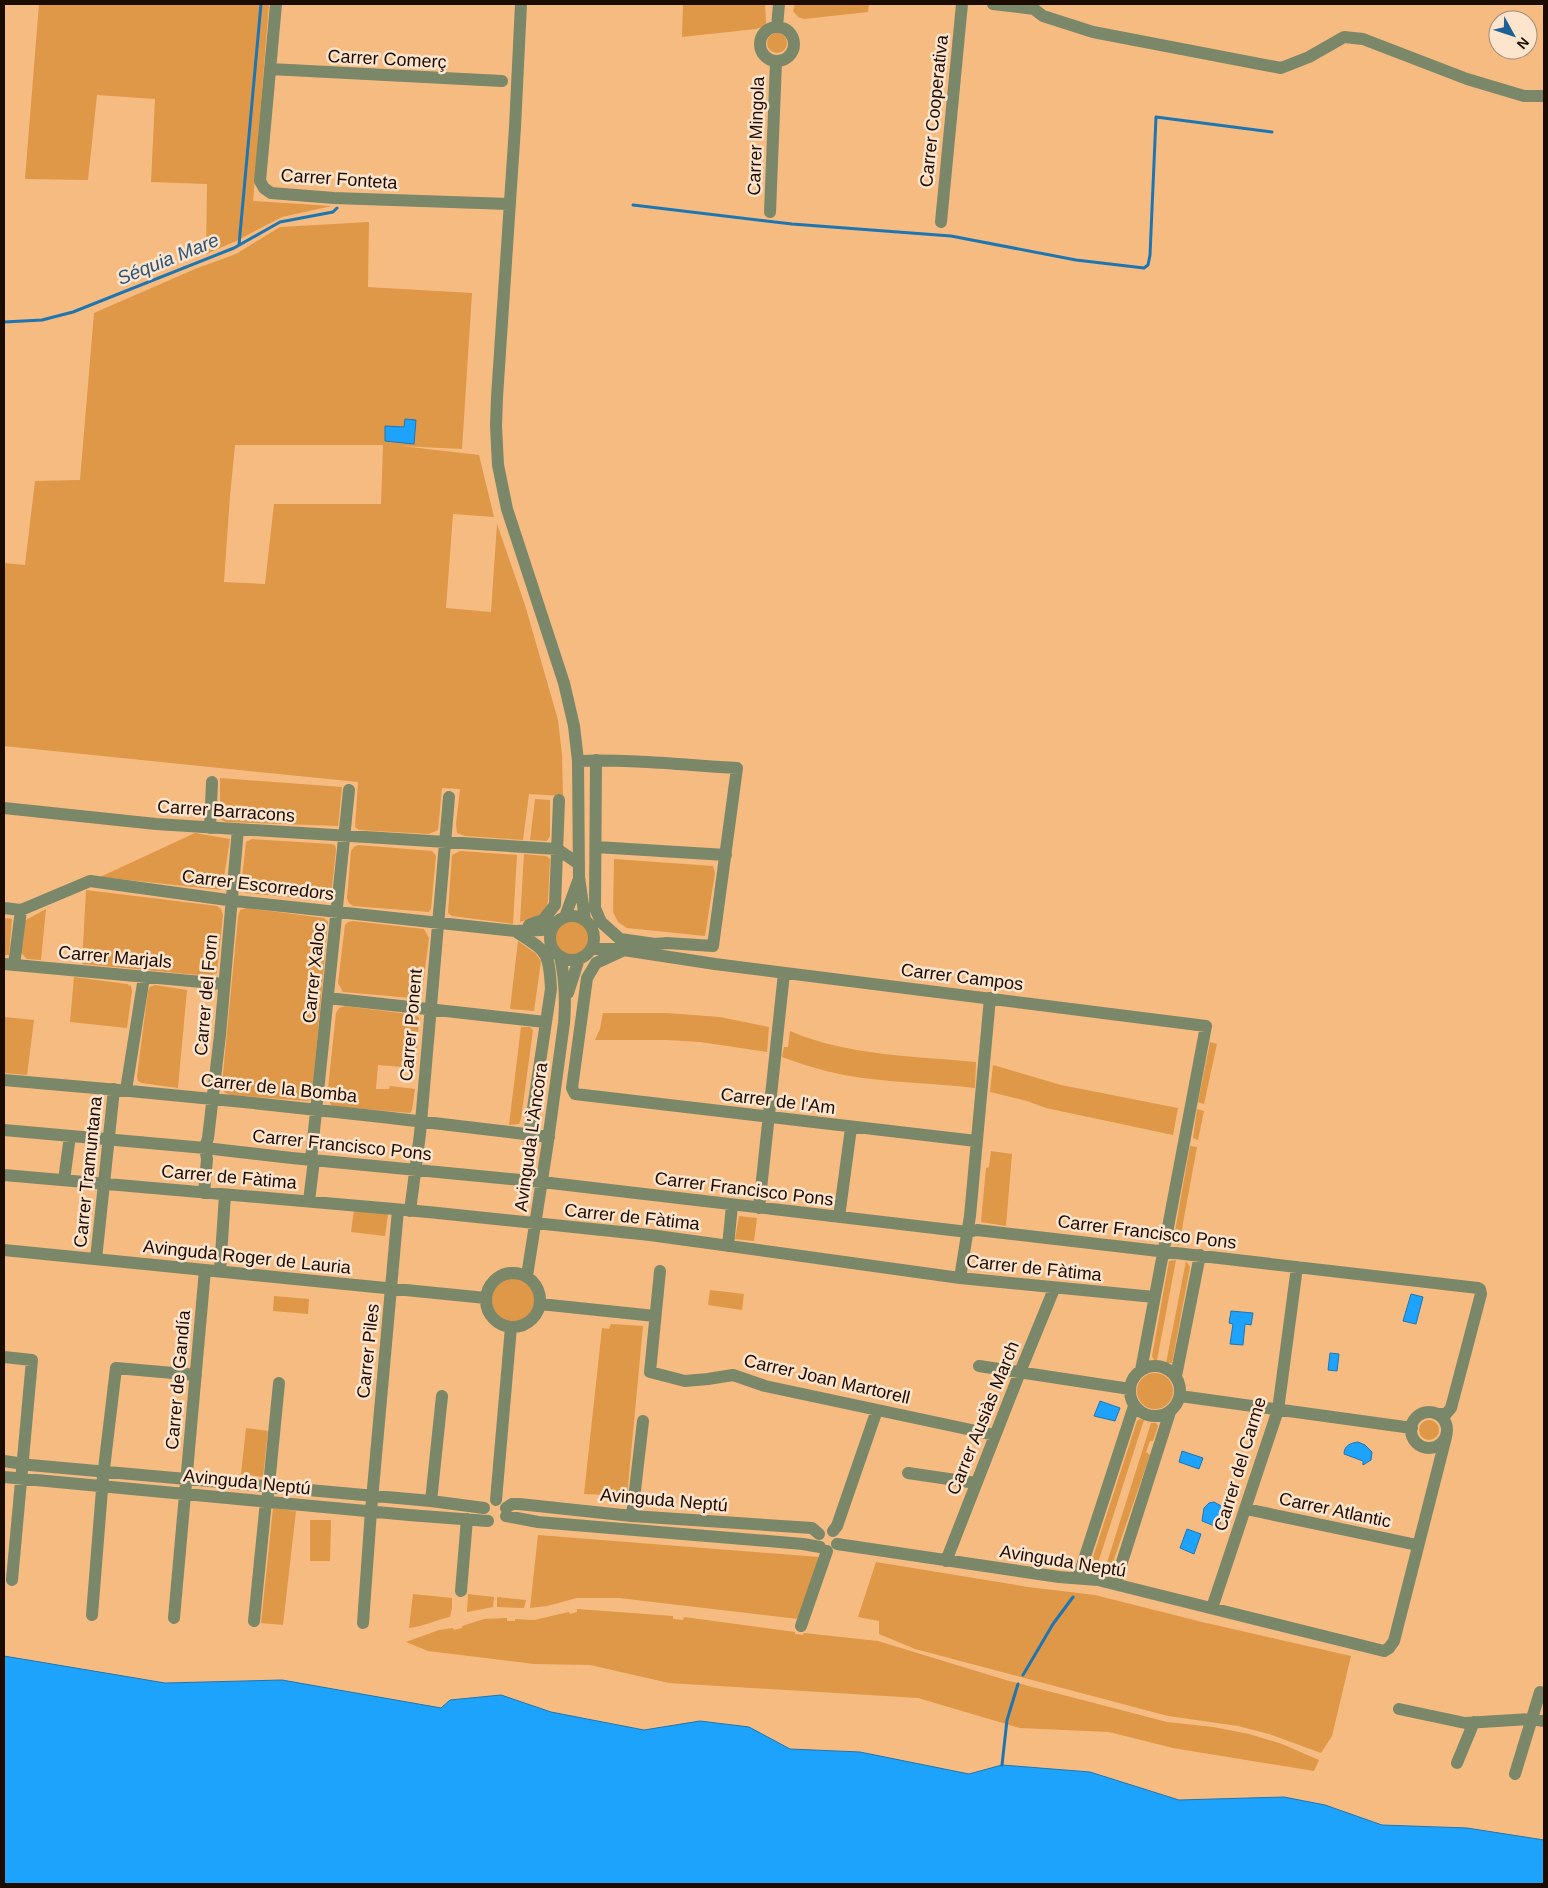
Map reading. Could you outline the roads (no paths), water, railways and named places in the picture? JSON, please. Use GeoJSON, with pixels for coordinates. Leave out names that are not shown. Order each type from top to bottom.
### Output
{"type":"FeatureCollection","features":[{"type":"Feature","properties":{"kind":"street","name":"Carrer Fonteta"},"geometry":{"type":"LineString","coordinates":[[276,4],[260,181],[267,191],[271,193],[334,198],[509,204]]}},
{"type":"Feature","properties":{"kind":"street"},"geometry":{"type":"LineString","coordinates":[[521,4],[515,127],[497,397],[498,465],[507,509],[564,683],[574,726],[578,761],[579,870],[585,919]]}},
{"type":"Feature","properties":{"kind":"street"},"geometry":{"type":"LineString","coordinates":[[778,27],[779,4]]}},
{"type":"Feature","properties":{"kind":"street","name":"Carrer Cooperativa"},"geometry":{"type":"LineString","coordinates":[[941,222],[962,4]]}},
{"type":"Feature","properties":{"kind":"street"},"geometry":{"type":"LineString","coordinates":[[993,4],[1034,9],[1043,16],[1093,32],[1281,68],[1309,58],[1344,37],[1363,39],[1467,79],[1524,96],[1544,96]]}},
{"type":"Feature","properties":{"kind":"street"},"geometry":{"type":"LineString","coordinates":[[778,27],[788,30],[794,46],[791,55],[786,59],[776,62],[766,58],[760,44],[768,29],[778,27]]}},
{"type":"Feature","properties":{"kind":"street","name":"Carrer Mingola"},"geometry":{"type":"LineString","coordinates":[[770,212],[776,62]]}},
{"type":"Feature","properties":{"kind":"street","name":"Carrer Comerç"},"geometry":{"type":"LineString","coordinates":[[270,69],[502,81]]}},
{"type":"Feature","properties":{"kind":"street"},"geometry":{"type":"LineString","coordinates":[[578,761],[596,760],[737,768],[713,946],[667,943],[622,944],[592,949],[579,959],[566,959],[560,956],[551,945],[550,933],[561,919],[579,870]]}},
{"type":"Feature","properties":{"kind":"street"},"geometry":{"type":"LineString","coordinates":[[596,760],[595,908],[602,922],[622,944]]}},
{"type":"Feature","properties":{"kind":"street"},"geometry":{"type":"LineString","coordinates":[[210,828],[212,782]]}},
{"type":"Feature","properties":{"kind":"street","name":"Carrer Xaloc"},"geometry":{"type":"LineString","coordinates":[[309,1202],[349,790]]}},
{"type":"Feature","properties":{"kind":"street"},"geometry":{"type":"LineString","coordinates":[[446,843],[449,797]]}},
{"type":"Feature","properties":{"kind":"street"},"geometry":{"type":"LineString","coordinates":[[515,931],[543,920],[555,905],[559,800]]}},
{"type":"Feature","properties":{"kind":"street","name":"Carrer Barracons"},"geometry":{"type":"LineString","coordinates":[[4,808],[156,824],[557,849]]}},
{"type":"Feature","properties":{"kind":"street","name":"Carrer del Forn"},"geometry":{"type":"LineString","coordinates":[[204,1193],[207,1159],[205,1148],[208,1138],[220,1035],[238,829]]}},
{"type":"Feature","properties":{"kind":"street","name":"Carrer Ponent"},"geometry":{"type":"LineString","coordinates":[[404,1210],[419,1143],[446,843]]}},
{"type":"Feature","properties":{"kind":"street"},"geometry":{"type":"LineString","coordinates":[[596,847],[726,855]]}},
{"type":"Feature","properties":{"kind":"street"},"geometry":{"type":"LineString","coordinates":[[557,849],[579,870]]}},
{"type":"Feature","properties":{"kind":"street","name":"Carrer Escorredors"},"geometry":{"type":"LineString","coordinates":[[4,908],[21,910],[90,881],[232,901],[515,931],[542,930],[561,919]]}},
{"type":"Feature","properties":{"kind":"street"},"geometry":{"type":"LineString","coordinates":[[9,965],[21,910]]}},
{"type":"Feature","properties":{"kind":"street"},"geometry":{"type":"LineString","coordinates":[[561,919],[572,916],[585,919],[592,926],[594,935],[592,949]]}},
{"type":"Feature","properties":{"kind":"street","name":"Carrer Escorredors"},"geometry":{"type":"LineString","coordinates":[[515,931],[545,941],[551,945]]}},
{"type":"Feature","properties":{"kind":"street","name":"Carrer Escorredors"},"geometry":{"type":"LineString","coordinates":[[515,931],[536,945],[548,956],[550,966],[551,989],[529,1135]]}},
{"type":"Feature","properties":{"kind":"street"},"geometry":{"type":"LineString","coordinates":[[594,935],[622,944]]}},
{"type":"Feature","properties":{"kind":"street","name":"Carrer Campos"},"geometry":{"type":"LineString","coordinates":[[622,944],[715,964],[1206,1026],[1163,1252]]}},
{"type":"Feature","properties":{"kind":"street","name":"Carrer de l'Am"},"geometry":{"type":"LineString","coordinates":[[622,944],[596,963],[587,978],[572,1088],[575,1094],[976,1142]]}},
{"type":"Feature","properties":{"kind":"street"},"geometry":{"type":"LineString","coordinates":[[655,944],[704,957],[715,964]]}},
{"type":"Feature","properties":{"kind":"street","name":"Avinguda L'Àncora"},"geometry":{"type":"LineString","coordinates":[[527,1276],[549,1137],[565,1003],[564,975],[560,956]]}},
{"type":"Feature","properties":{"kind":"street","name":"Avinguda L'Àncora"},"geometry":{"type":"LineString","coordinates":[[565,1003],[579,959]]}},
{"type":"Feature","properties":{"kind":"street","name":"Carrer Marjals"},"geometry":{"type":"LineString","coordinates":[[9,965],[224,984]]}},
{"type":"Feature","properties":{"kind":"street"},"geometry":{"type":"LineString","coordinates":[[759,1208],[784,973]]}},
{"type":"Feature","properties":{"kind":"street","name":"Carrer Tramuntana"},"geometry":{"type":"LineString","coordinates":[[96,1259],[108,1139],[144,977]]}},
{"type":"Feature","properties":{"kind":"street"},"geometry":{"type":"LineString","coordinates":[[328,998],[545,1022]]}},
{"type":"Feature","properties":{"kind":"street"},"geometry":{"type":"LineString","coordinates":[[960,1278],[968,1232],[990,998]]}},
{"type":"Feature","properties":{"kind":"street","name":"Carrer de la Bomba"},"geometry":{"type":"LineString","coordinates":[[4,1080],[317,1109],[549,1137]]}},
{"type":"Feature","properties":{"kind":"street"},"geometry":{"type":"LineString","coordinates":[[839,1217],[851,1128]]}},
{"type":"Feature","properties":{"kind":"street","name":"Carrer Francisco Pons"},"geometry":{"type":"LineString","coordinates":[[4,1130],[542,1182],[968,1232],[977,1230],[1200,1255],[1480,1289],[1481,1294],[1451,1408],[1446,1414],[1438,1414]]}},
{"type":"Feature","properties":{"kind":"street"},"geometry":{"type":"LineString","coordinates":[[64,1180],[70,1136]]}},
{"type":"Feature","properties":{"kind":"street","name":"Carrer de Fàtima"},"geometry":{"type":"LineString","coordinates":[[4,1175],[404,1210],[650,1235],[960,1278],[1154,1297]]}},
{"type":"Feature","properties":{"kind":"street"},"geometry":{"type":"LineString","coordinates":[[220,1271],[225,1195]]}},
{"type":"Feature","properties":{"kind":"street"},"geometry":{"type":"LineString","coordinates":[[728,1246],[732,1205]]}},
{"type":"Feature","properties":{"kind":"street","name":"Carrer Piles"},"geometry":{"type":"LineString","coordinates":[[363,1624],[372,1496],[392,1290],[404,1210]]}},
{"type":"Feature","properties":{"kind":"street","name":"Avinguda Roger de Lauria"},"geometry":{"type":"LineString","coordinates":[[4,1250],[486,1298]]}},
{"type":"Feature","properties":{"kind":"street"},"geometry":{"type":"LineString","coordinates":[[1141,1370],[1163,1252]]}},
{"type":"Feature","properties":{"kind":"street"},"geometry":{"type":"LineString","coordinates":[[1176,1376],[1200,1255]]}},
{"type":"Feature","properties":{"kind":"street","name":"Carrer del Carme"},"geometry":{"type":"LineString","coordinates":[[1212,1608],[1278,1410],[1297,1267]]}},
{"type":"Feature","properties":{"kind":"street","name":"Carrer de Gandía"},"geometry":{"type":"LineString","coordinates":[[174,1618],[205,1270]]}},
{"type":"Feature","properties":{"kind":"street"},"geometry":{"type":"LineString","coordinates":[[540,1304],[655,1316],[660,1271]]}},
{"type":"Feature","properties":{"kind":"street"},"geometry":{"type":"LineString","coordinates":[[509,1273],[527,1276],[538,1288],[540,1304],[533,1318],[519,1326],[511,1327],[496,1321],[490,1314],[486,1298],[488,1289],[500,1276],[509,1273]]}},
{"type":"Feature","properties":{"kind":"street","name":"Carrer Ausiàs March"},"geometry":{"type":"LineString","coordinates":[[946,1561],[1054,1288]]}},
{"type":"Feature","properties":{"kind":"street","name":"Carrer Joan Martorell"},"geometry":{"type":"LineString","coordinates":[[655,1316],[650,1372],[685,1381],[733,1375],[765,1386],[995,1435]]}},
{"type":"Feature","properties":{"kind":"street"},"geometry":{"type":"LineString","coordinates":[[503,1508],[488,1502],[486,1514],[498,1523],[503,1508],[511,1327]]}},
{"type":"Feature","properties":{"kind":"street"},"geometry":{"type":"LineString","coordinates":[[4,1357],[32,1360],[12,1580]]}},
{"type":"Feature","properties":{"kind":"street"},"geometry":{"type":"LineString","coordinates":[[979,1366],[1130,1389]]}},
{"type":"Feature","properties":{"kind":"street"},"geometry":{"type":"LineString","coordinates":[[1115,1584],[1170,1412],[1180,1396],[1179,1382],[1176,1376],[1162,1367],[1155,1366],[1141,1370],[1136,1375],[1130,1389],[1134,1406],[1150,1416],[1157,1417],[1170,1412]]}},
{"type":"Feature","properties":{"kind":"street"},"geometry":{"type":"LineString","coordinates":[[92,1615],[104,1472],[116,1368],[196,1375]]}},
{"type":"Feature","properties":{"kind":"street"},"geometry":{"type":"LineString","coordinates":[[254,1621],[279,1383]]}},
{"type":"Feature","properties":{"kind":"street"},"geometry":{"type":"LineString","coordinates":[[431,1501],[442,1396]]}},
{"type":"Feature","properties":{"kind":"street"},"geometry":{"type":"LineString","coordinates":[[1180,1396],[1412,1428]]}},
{"type":"Feature","properties":{"kind":"street"},"geometry":{"type":"LineString","coordinates":[[1078,1578],[1134,1406]]}},
{"type":"Feature","properties":{"kind":"street"},"geometry":{"type":"LineString","coordinates":[[833,1531],[837,1526],[877,1410]]}},
{"type":"Feature","properties":{"kind":"street"},"geometry":{"type":"LineString","coordinates":[[1417,1545],[1446,1437],[1447,1428],[1445,1422],[1438,1414],[1432,1412],[1421,1414],[1414,1422],[1412,1428],[1414,1438],[1417,1443],[1427,1448],[1433,1448],[1443,1442],[1446,1437]]}},
{"type":"Feature","properties":{"kind":"street"},"geometry":{"type":"LineString","coordinates":[[632,1516],[643,1421]]}},
{"type":"Feature","properties":{"kind":"street"},"geometry":{"type":"LineString","coordinates":[[1433,1448],[1436,1451],[1438,1465]]}},
{"type":"Feature","properties":{"kind":"street","name":"Avinguda Neptú"},"geometry":{"type":"LineString","coordinates":[[4,1461],[104,1472],[431,1501],[486,1514]]}},
{"type":"Feature","properties":{"kind":"street"},"geometry":{"type":"LineString","coordinates":[[908,1472],[976,1483]]}},
{"type":"Feature","properties":{"kind":"street","name":"Avinguda Neptú"},"geometry":{"type":"LineString","coordinates":[[4,1477],[371,1511],[467,1518],[486,1514]]}},
{"type":"Feature","properties":{"kind":"street","name":"Avinguda Neptú"},"geometry":{"type":"LineString","coordinates":[[503,1508],[512,1504],[519,1504],[632,1516],[812,1528],[819,1534]]}},
{"type":"Feature","properties":{"kind":"street","name":"Avinguda Neptú"},"geometry":{"type":"LineString","coordinates":[[503,1508],[538,1522],[803,1544],[1115,1584],[1384,1651],[1392,1645],[1417,1545]]}},
{"type":"Feature","properties":{"kind":"street","name":"Carrer Atlantic"},"geometry":{"type":"LineString","coordinates":[[1246,1509],[1417,1545]]}},
{"type":"Feature","properties":{"kind":"street"},"geometry":{"type":"LineString","coordinates":[[461,1591],[467,1518]]}},
{"type":"Feature","properties":{"kind":"street"},"geometry":{"type":"LineString","coordinates":[[801,1626],[828,1547],[838,1538],[833,1531],[827,1530],[819,1534],[817,1539],[828,1547]]}},
{"type":"Feature","properties":{"kind":"street"},"geometry":{"type":"LineString","coordinates":[[1515,1774],[1538,1720],[1540,1692]]}},
{"type":"Feature","properties":{"kind":"street"},"geometry":{"type":"LineString","coordinates":[[1399,1709],[1465,1722],[1538,1720]]}},
{"type":"Feature","properties":{"kind":"street"},"geometry":{"type":"LineString","coordinates":[[1457,1763],[1474,1722]]}},
{"type":"Feature","properties":{"kind":"water"},"geometry":{"type":"Polygon","coordinates":[[[405,419],[416,420],[414,444],[385,441],[385,426],[404,427],[405,419]]]}},
{"type":"Feature","properties":{"kind":"water"},"geometry":{"type":"Polygon","coordinates":[[[1411,1294],[1423,1297],[1416,1324],[1403,1321],[1411,1294]]]}},
{"type":"Feature","properties":{"kind":"water"},"geometry":{"type":"Polygon","coordinates":[[[1231,1311],[1253,1313],[1251,1325],[1245,1324],[1243,1345],[1230,1344],[1233,1324],[1229,1323],[1231,1311]]]}},
{"type":"Feature","properties":{"kind":"water"},"geometry":{"type":"Polygon","coordinates":[[[1330,1353],[1339,1354],[1337,1371],[1328,1370],[1330,1353]]]}},
{"type":"Feature","properties":{"kind":"water"},"geometry":{"type":"Polygon","coordinates":[[[1100,1401],[1120,1408],[1115,1421],[1094,1416],[1100,1401]]]}},
{"type":"Feature","properties":{"kind":"water"},"geometry":{"type":"Polygon","coordinates":[[[1358,1442],[1365,1445],[1372,1452],[1371,1460],[1363,1465],[1363,1461],[1344,1454],[1348,1445],[1358,1442]]]}},
{"type":"Feature","properties":{"kind":"water"},"geometry":{"type":"Polygon","coordinates":[[[1182,1451],[1203,1458],[1199,1469],[1179,1462],[1182,1451]]]}},
{"type":"Feature","properties":{"kind":"water"},"geometry":{"type":"Polygon","coordinates":[[[1214,1502],[1223,1507],[1220,1524],[1217,1527],[1202,1521],[1204,1508],[1209,1503],[1214,1502]]]}},
{"type":"Feature","properties":{"kind":"water"},"geometry":{"type":"Polygon","coordinates":[[[1187,1529],[1201,1534],[1194,1554],[1180,1548],[1187,1529]]]}},
{"type":"Feature","properties":{"kind":"water"},"geometry":{"type":"Polygon","coordinates":[[[4,1656],[165,1683],[282,1680],[441,1708],[450,1700],[501,1695],[551,1712],[644,1730],[700,1721],[749,1727],[790,1749],[860,1752],[969,1774],[1002,1765],[1090,1772],[1179,1800],[1284,1797],[1325,1805],[1382,1825],[1467,1828],[1544,1840],[1544,1884],[4,1884],[4,1656]]]}},
{"type":"Feature","properties":{"kind":"waterway"},"geometry":{"type":"LineString","coordinates":[[239,245],[261,4]]}},
{"type":"Feature","properties":{"kind":"waterway"},"geometry":{"type":"LineString","coordinates":[[633,205],[792,224],[951,236],[1076,260],[1144,268],[1148,265],[1150,255],[1156,117],[1272,132]]}},
{"type":"Feature","properties":{"kind":"waterway","name":"Séquia Mare"},"geometry":{"type":"LineString","coordinates":[[4,322],[42,320],[73,312],[234,248],[280,222],[333,212],[337,208]]}},
{"type":"Feature","properties":{"kind":"waterway"},"geometry":{"type":"LineString","coordinates":[[1023,1675],[1053,1624],[1073,1597]]}},
{"type":"Feature","properties":{"kind":"waterway"},"geometry":{"type":"LineString","coordinates":[[1002,1765],[1007,1720],[1018,1684]]}}]}
